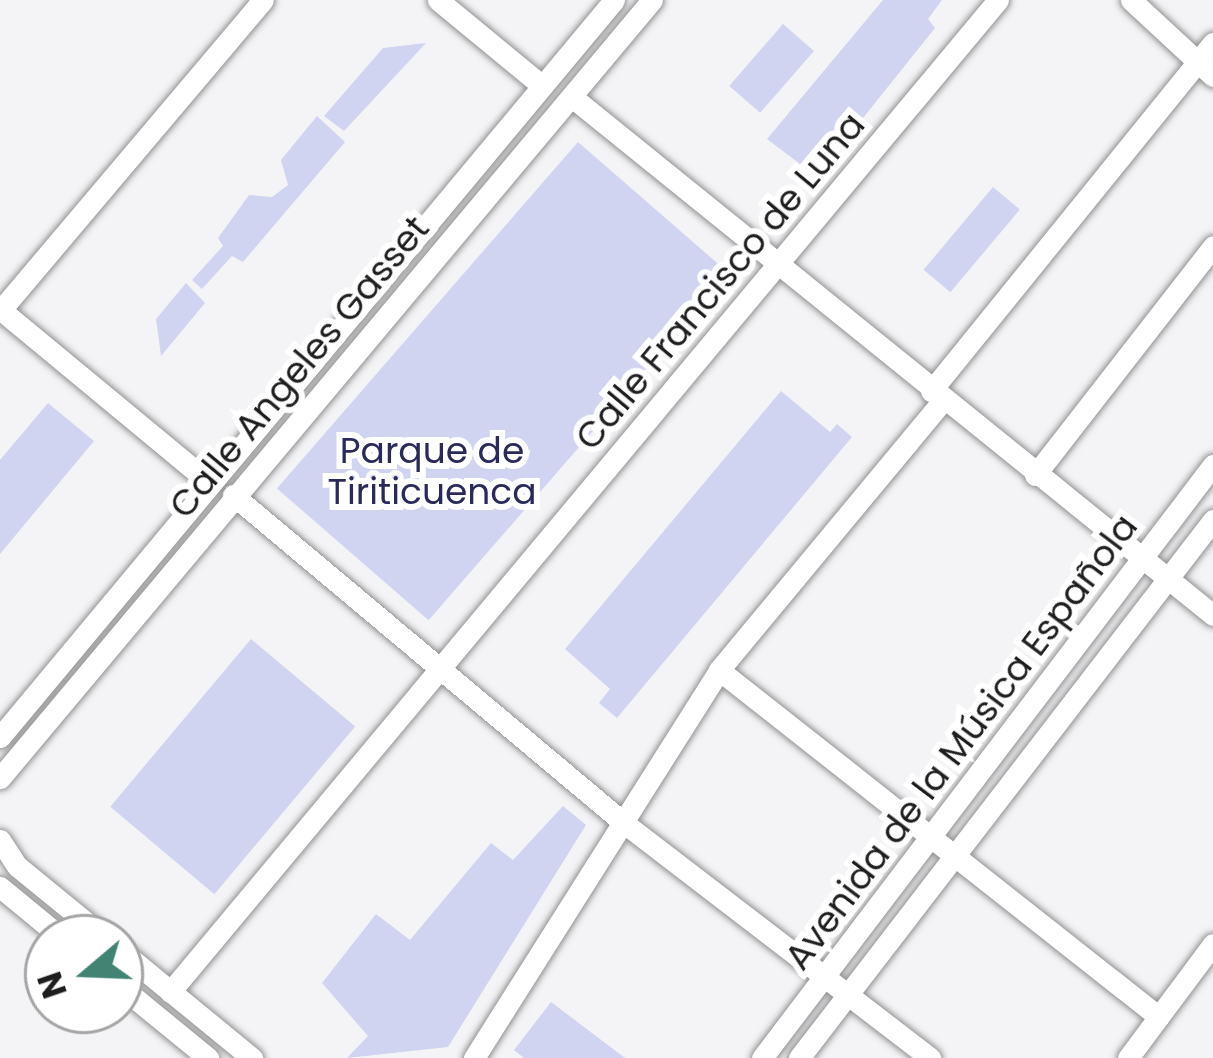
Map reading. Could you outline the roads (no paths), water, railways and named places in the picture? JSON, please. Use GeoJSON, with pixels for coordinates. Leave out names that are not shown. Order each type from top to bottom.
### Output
{"type":"FeatureCollection","features":[{"type":"Feature","properties":{"kind":"street"},"geometry":{"type":"LineString","coordinates":[[209,482],[0,310],[263,0]]}},
{"type":"Feature","properties":{"kind":"street"},"geometry":{"type":"LineString","coordinates":[[439,0],[540,84]]}},
{"type":"Feature","properties":{"kind":"street","name":"Calle Angeles Gasset"},"geometry":{"type":"LineString","coordinates":[[0,736],[614,0]]}},
{"type":"Feature","properties":{"kind":"street","name":"Calle Angeles Gasset"},"geometry":{"type":"LineString","coordinates":[[0,778],[232,495],[652,0]]}},
{"type":"Feature","properties":{"kind":"street","name":"Calle Francisco de Luna"},"geometry":{"type":"LineString","coordinates":[[170,992],[998,0]]}},
{"type":"Feature","properties":{"kind":"street"},"geometry":{"type":"LineString","coordinates":[[1130,0],[1205,70]]}},
{"type":"Feature","properties":{"kind":"street"},"geometry":{"type":"LineString","coordinates":[[474,1058],[719,670],[936,396],[1205,70],[1213,43]]}},
{"type":"Feature","properties":{"kind":"street"},"geometry":{"type":"LineString","coordinates":[[572,97],[936,396],[1213,615]]}},
{"type":"Feature","properties":{"kind":"street"},"geometry":{"type":"LineString","coordinates":[[1035,475],[1213,246]]}},
{"type":"Feature","properties":{"kind":"street","name":"Avenida de la Música Española"},"geometry":{"type":"LineString","coordinates":[[762,1058],[1213,465]]}},
{"type":"Feature","properties":{"kind":"street"},"geometry":{"type":"LineString","coordinates":[[232,495],[442,666],[624,823],[930,1058]]}},
{"type":"Feature","properties":{"kind":"street","name":"Avenida de la Música Española"},"geometry":{"type":"LineString","coordinates":[[799,1058],[1213,520]]}},
{"type":"Feature","properties":{"kind":"street"},"geometry":{"type":"LineString","coordinates":[[719,670],[1159,1017]]}},
{"type":"Feature","properties":{"kind":"street"},"geometry":{"type":"LineString","coordinates":[[0,840],[17,866],[76,914]]}},
{"type":"Feature","properties":{"kind":"street"},"geometry":{"type":"LineString","coordinates":[[0,887],[33,914]]}},
{"type":"Feature","properties":{"kind":"street"},"geometry":{"type":"LineString","coordinates":[[1129,1058],[1213,944]]}},
{"type":"Feature","properties":{"kind":"street"},"geometry":{"type":"LineString","coordinates":[[144,970],[252,1058]]}},
{"type":"Feature","properties":{"kind":"street"},"geometry":{"type":"LineString","coordinates":[[144,1006],[208,1058]]}},
{"type":"Feature","properties":{"kind":"street"},"geometry":{"type":"LineString","coordinates":[[459,1058],[492,1032]]}},
{"type":"Feature","properties":{"kind":"park label","name":"Parque de Tiriticuenca"},"geometry":{"type":"Point","coordinates":[432,470]}}]}
